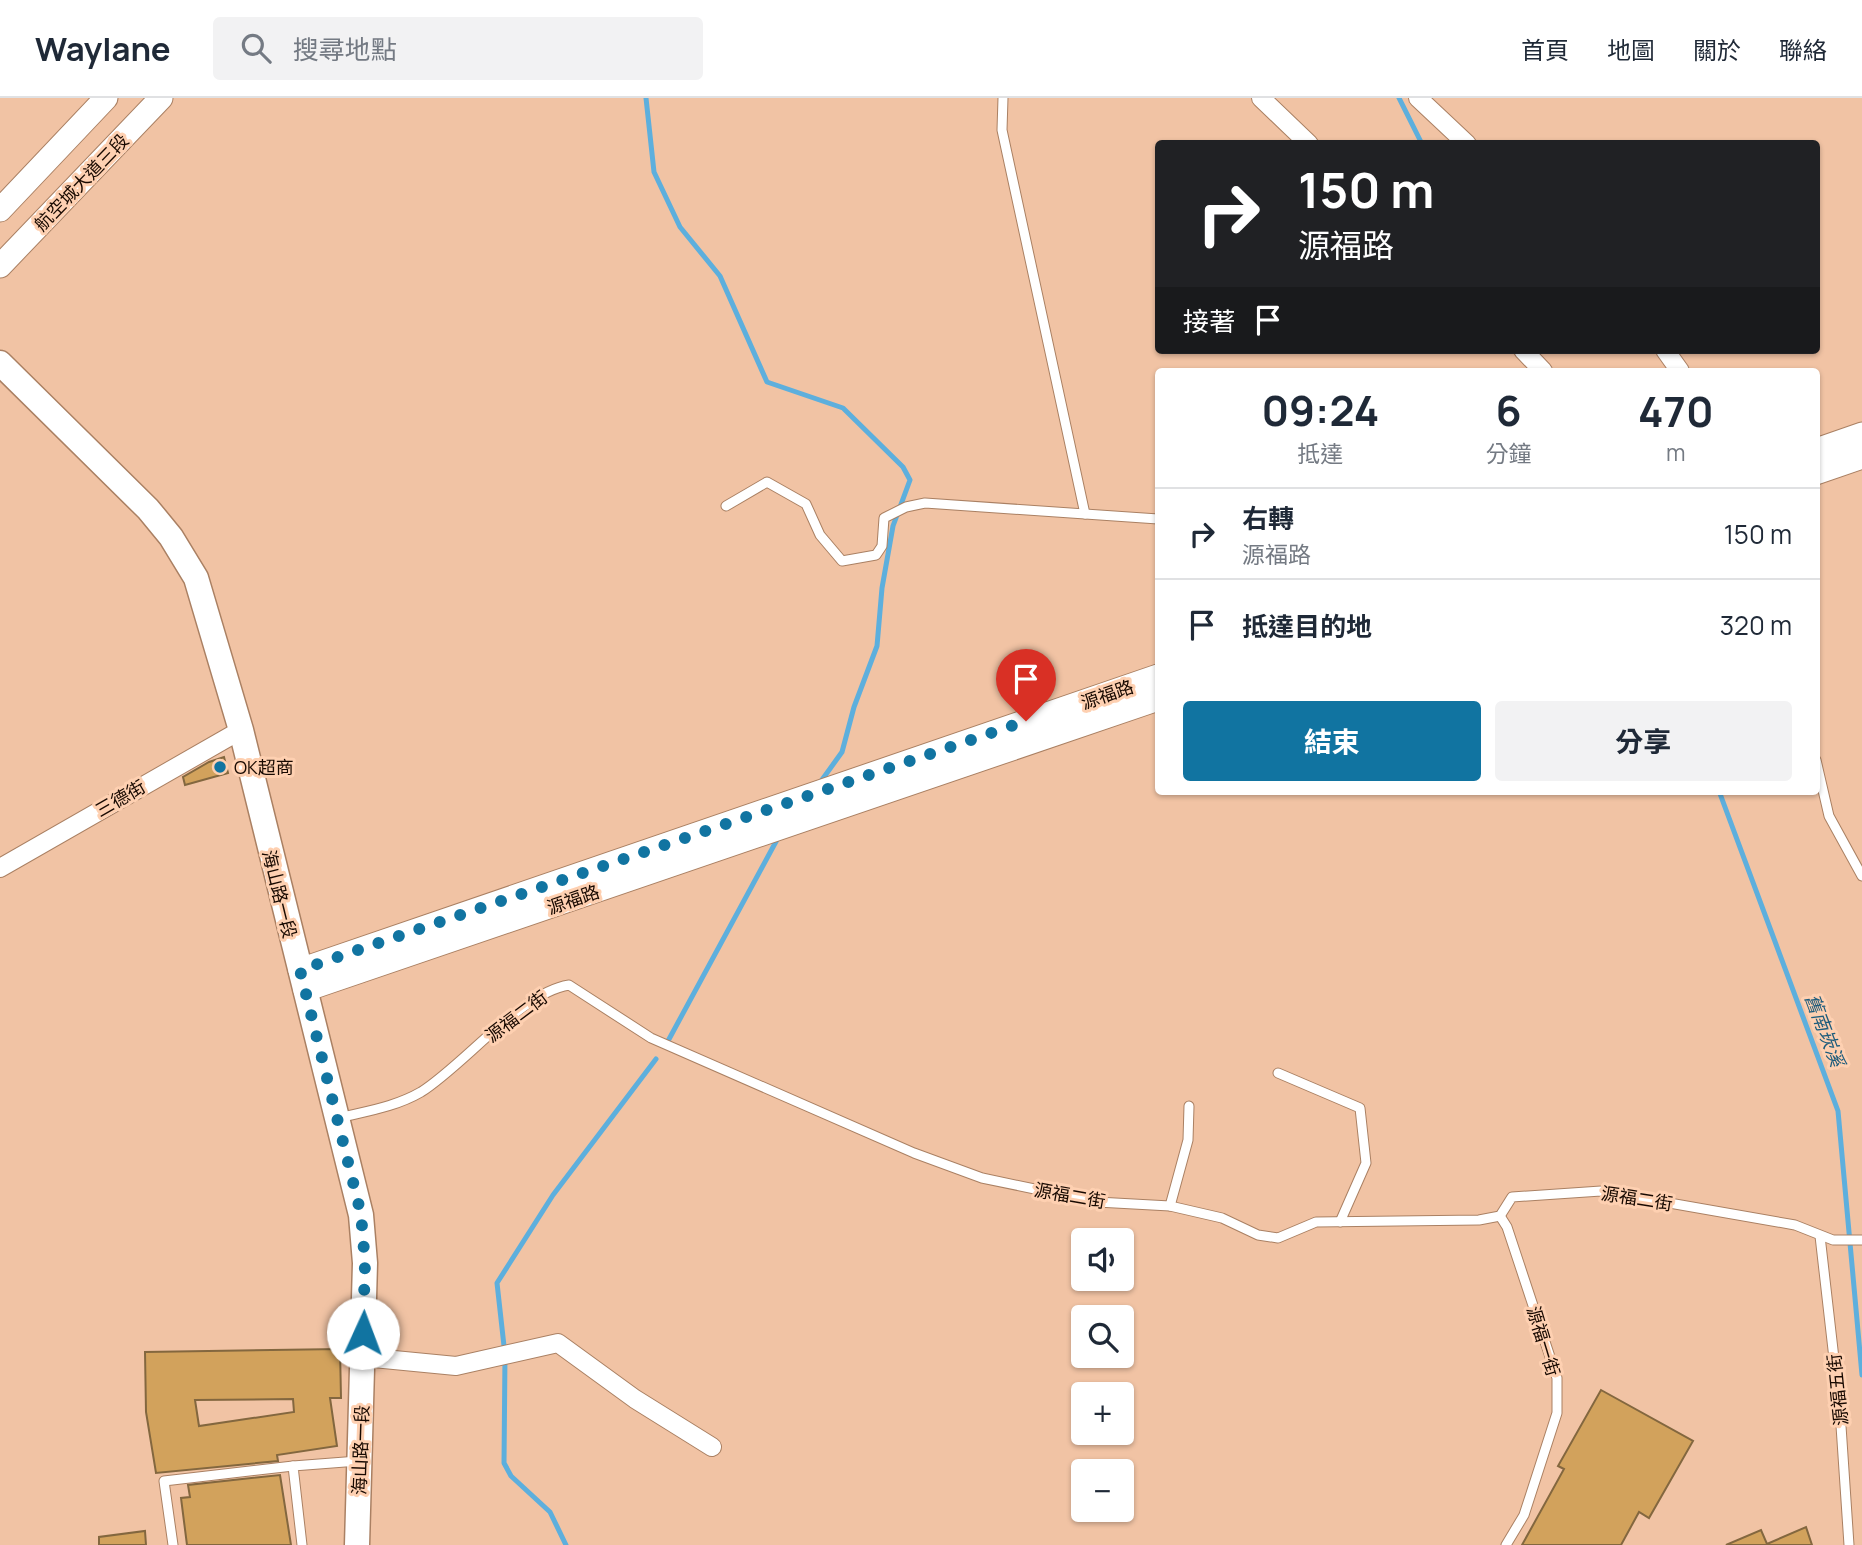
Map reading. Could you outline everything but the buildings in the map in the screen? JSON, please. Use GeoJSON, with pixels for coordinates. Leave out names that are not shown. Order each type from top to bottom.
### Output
{"type":"FeatureCollection","features":[{"type":"Feature","properties":{"kind":"main road","name":"海山路一段"},"geometry":{"type":"LineString","coordinates":[[0,362],[172,537],[196,578],[241,730],[361,1214],[365,1263],[357,1545]]}},
{"type":"Feature","properties":{"kind":"street"},"geometry":{"type":"LineString","coordinates":[[0,209],[106,98]]}},
{"type":"Feature","properties":{"kind":"street","name":"航空城大道三段"},"geometry":{"type":"LineString","coordinates":[[0,266],[161,98]]}},
{"type":"Feature","properties":{"kind":"street"},"geometry":{"type":"LineString","coordinates":[[1261,98],[1305,140]]}},
{"type":"Feature","properties":{"kind":"street"},"geometry":{"type":"LineString","coordinates":[[1418,98],[1463,140]]}},
{"type":"Feature","properties":{"kind":"street"},"geometry":{"type":"LineString","coordinates":[[1527,354],[1540,368]]}},
{"type":"Feature","properties":{"kind":"street"},"geometry":{"type":"LineString","coordinates":[[1820,449],[1862,434]]}},
{"type":"Feature","properties":{"kind":"street"},"geometry":{"type":"LineString","coordinates":[[1820,471],[1862,457]]}},
{"type":"Feature","properties":{"kind":"street","name":"源福路"},"geometry":{"type":"LineString","coordinates":[[302,980],[1155,677]]}},
{"type":"Feature","properties":{"kind":"street","name":"源福路"},"geometry":{"type":"LineString","coordinates":[[302,980],[1155,700]]}},
{"type":"Feature","properties":{"kind":"street","name":"三德街"},"geometry":{"type":"LineString","coordinates":[[0,868],[241,730]]}},
{"type":"Feature","properties":{"kind":"street"},"geometry":{"type":"LineString","coordinates":[[362,1357],[456,1367],[558,1343],[635,1399],[712,1447]]}},
{"type":"Feature","properties":{"kind":"lane"},"geometry":{"type":"LineString","coordinates":[[1003,98],[1002,130],[1085,514]]}},
{"type":"Feature","properties":{"kind":"lane"},"geometry":{"type":"LineString","coordinates":[[726,506],[766,482],[806,504],[820,535],[842,561],[876,555],[881,546],[886,517],[906,506],[925,503],[1155,519]]}},
{"type":"Feature","properties":{"kind":"lane"},"geometry":{"type":"LineString","coordinates":[[1820,777],[1829,816],[1862,877]]}},
{"type":"Feature","properties":{"kind":"lane","name":"源福二街"},"geometry":{"type":"LineString","coordinates":[[338,1118],[395,1105],[423,1090],[504,1023],[555,987],[569,985],[651,1038],[925,1157],[982,1178],[1097,1202],[1170,1206],[1222,1218],[1258,1235],[1278,1238],[1316,1222],[1479,1220],[1500,1216],[1512,1197],[1601,1191],[1795,1225],[1820,1236],[1862,1240]]}},
{"type":"Feature","properties":{"kind":"lane"},"geometry":{"type":"LineString","coordinates":[[1278,1073],[1360,1108],[1366,1163],[1340,1222]]}},
{"type":"Feature","properties":{"kind":"lane"},"geometry":{"type":"LineString","coordinates":[[1170,1206],[1188,1140],[1189,1106]]}},
{"type":"Feature","properties":{"kind":"lane","name":"源福一街"},"geometry":{"type":"LineString","coordinates":[[1500,1216],[1507,1227],[1557,1378],[1557,1413],[1537,1479],[1524,1515],[1506,1545]]}},
{"type":"Feature","properties":{"kind":"lane","name":"源福五街"},"geometry":{"type":"LineString","coordinates":[[1820,1236],[1840,1411],[1849,1545]]}},
{"type":"Feature","properties":{"kind":"lane"},"geometry":{"type":"LineString","coordinates":[[173,1545],[164,1481],[359,1461]]}},
{"type":"Feature","properties":{"kind":"lane"},"geometry":{"type":"LineString","coordinates":[[293,1466],[302,1545]]}},
{"type":"Feature","properties":{"kind":"waterway"},"geometry":{"type":"LineString","coordinates":[[646,98],[654,172],[680,227],[720,276],[767,382],[843,408],[903,467],[910,480],[893,526],[882,588],[877,646],[854,707],[842,752],[819,784]]}},
{"type":"Feature","properties":{"kind":"waterway","name":"舊南崁溪"},"geometry":{"type":"LineString","coordinates":[[1399,98],[1420,140]]}},
{"type":"Feature","properties":{"kind":"waterway","name":"舊南崁溪"},"geometry":{"type":"LineString","coordinates":[[1720,795],[1838,1111],[1862,1375]]}},
{"type":"Feature","properties":{"kind":"waterway"},"geometry":{"type":"LineString","coordinates":[[668,1041],[779,836]]}},
{"type":"Feature","properties":{"kind":"waterway"},"geometry":{"type":"LineString","coordinates":[[566,1545],[550,1512],[511,1476],[504,1463],[505,1355],[497,1283],[553,1195],[656,1059]]}},
{"type":"Feature","properties":{"kind":"place","name":"OK超商"},"geometry":{"type":"Point","coordinates":[220,767]}},
{"type":"Feature","properties":{"kind":"route"},"geometry":{"type":"LineString","coordinates":[[363,1333],[365,1263],[361,1214],[300,970],[1026,721]]}}]}
